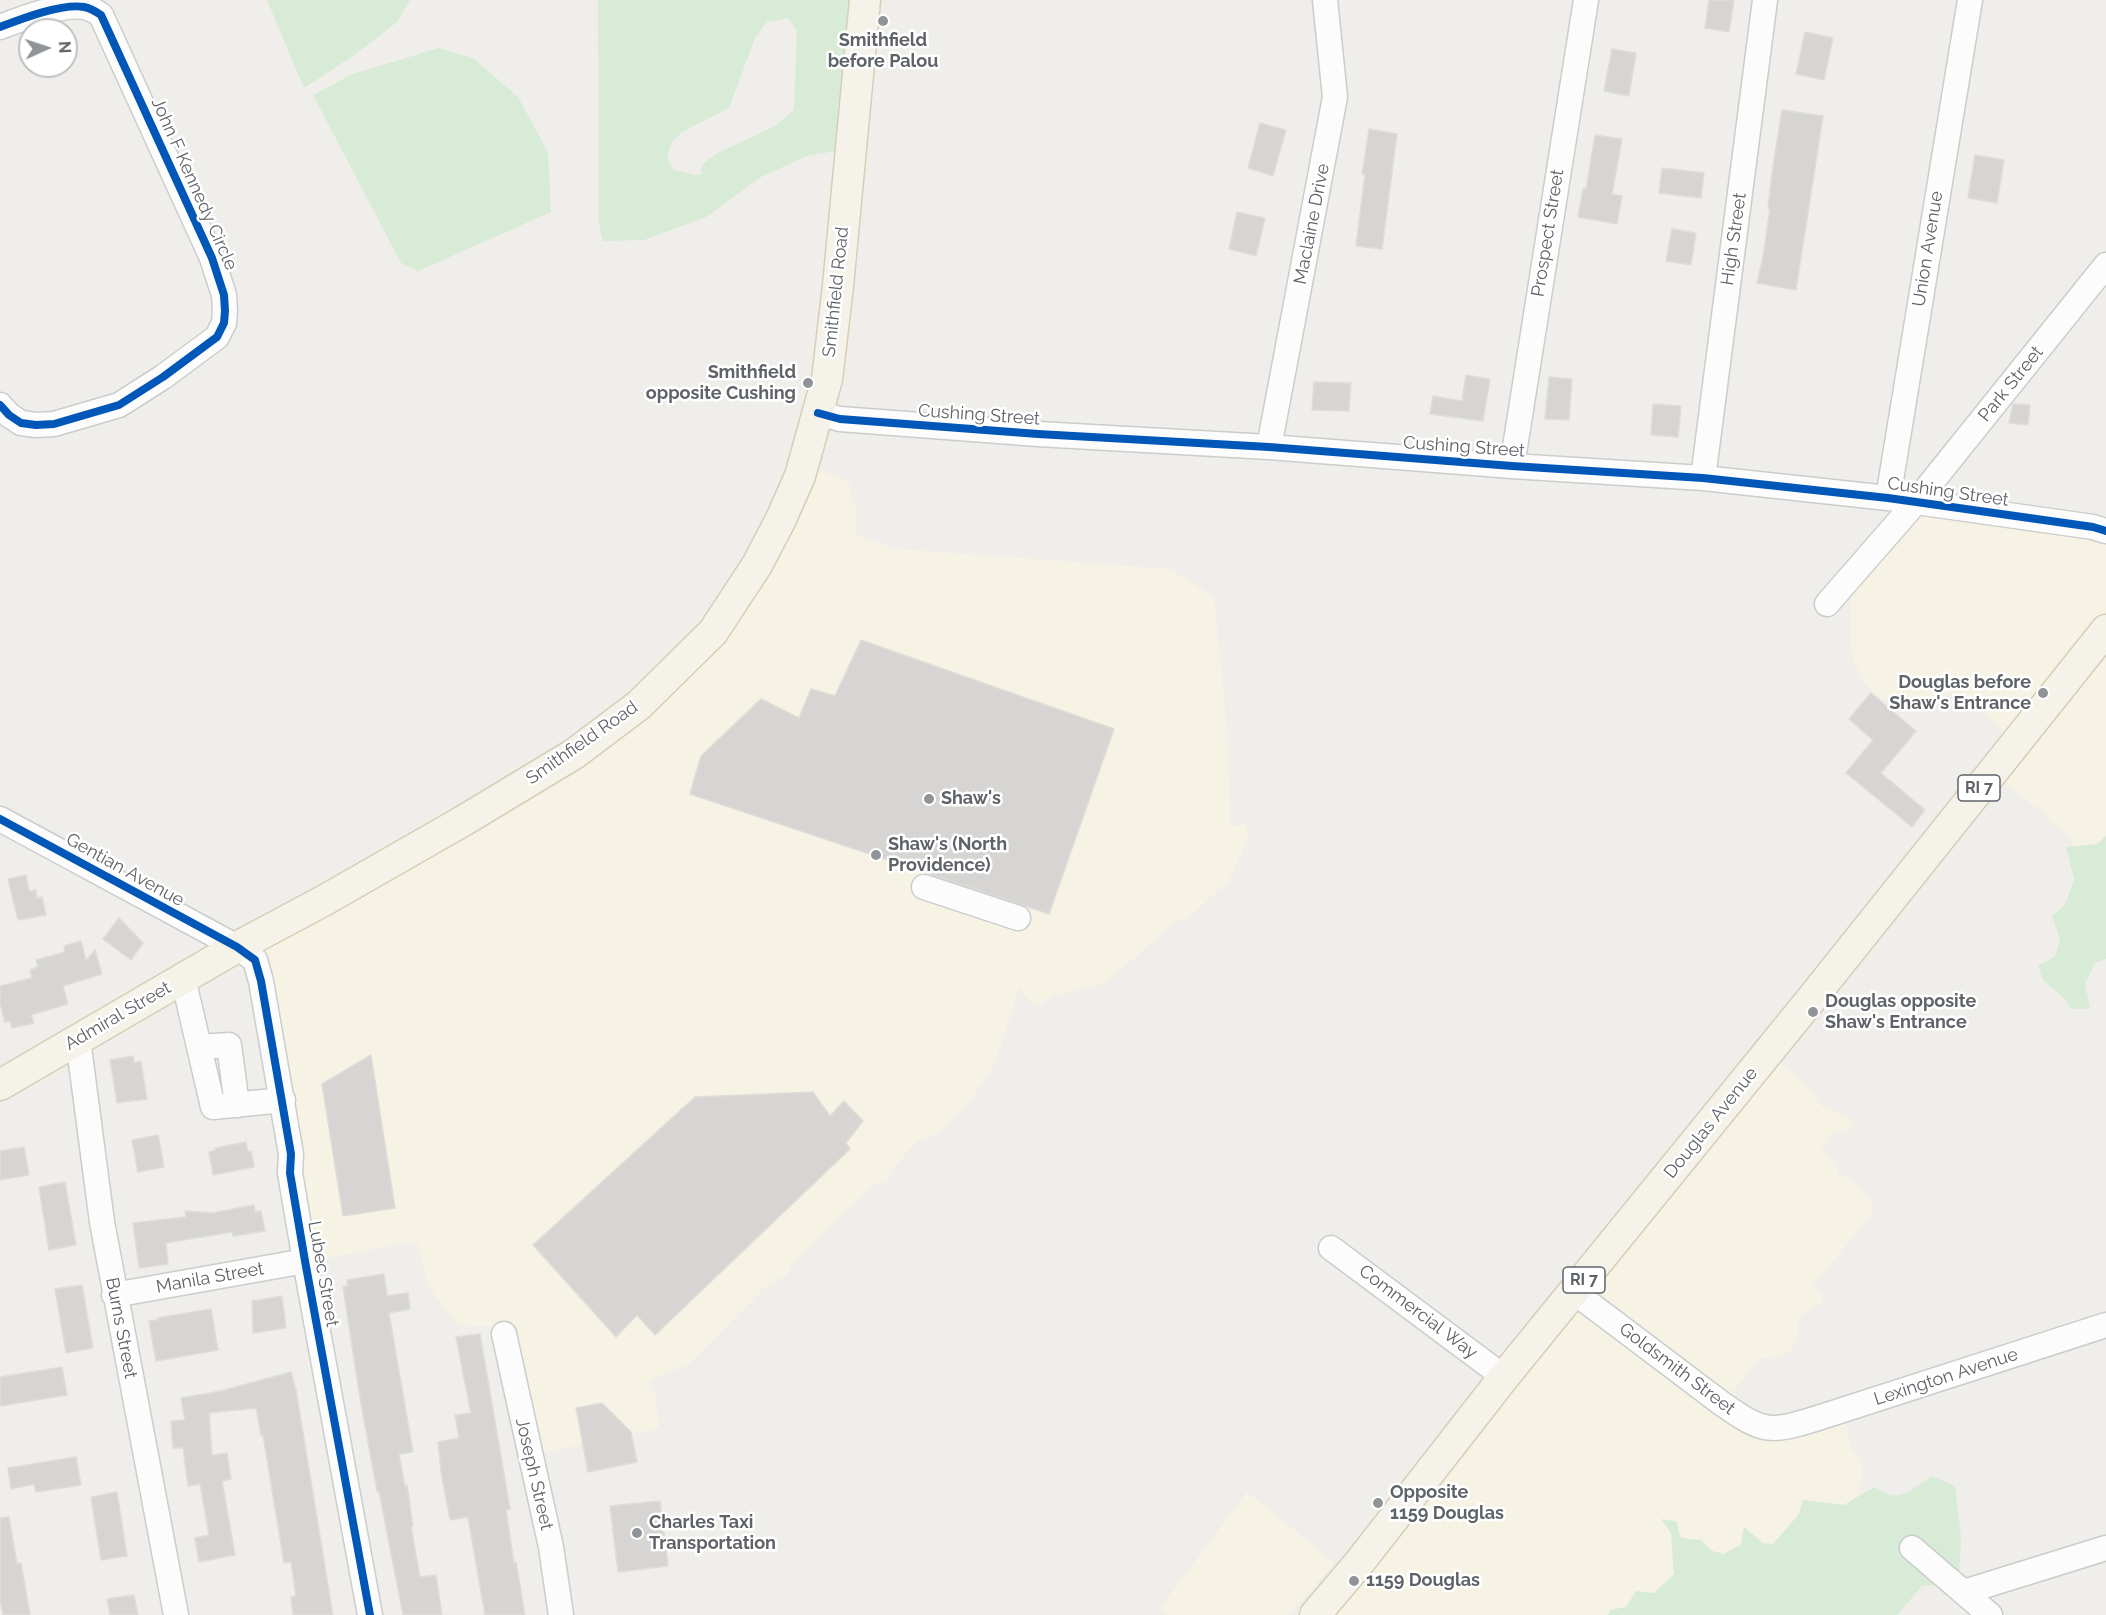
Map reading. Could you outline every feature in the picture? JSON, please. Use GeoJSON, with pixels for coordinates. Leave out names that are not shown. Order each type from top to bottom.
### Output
{"type":"FeatureCollection","features":[{"type":"Feature","properties":{"kind":"main road","name":"Smithfield Road"},"geometry":{"type":"LineString","coordinates":[[237,946],[325,900],[574,754],[639,705],[713,632],[772,539],[800,476],[827,379],[865,0]]}},
{"type":"Feature","properties":{"kind":"main road","name":"Douglas Avenue"},"geometry":{"type":"LineString","coordinates":[[1315,1615],[2106,630]]}},
{"type":"Feature","properties":{"kind":"main road","name":"Admiral Street"},"geometry":{"type":"LineString","coordinates":[[0,1085],[237,946]]}},
{"type":"Feature","properties":{"kind":"street","name":"Maclaine Drive"},"geometry":{"type":"LineString","coordinates":[[1269,447],[1332,121],[1335,97],[1325,0]]}},
{"type":"Feature","properties":{"kind":"street","name":"Prospect Street"},"geometry":{"type":"LineString","coordinates":[[1512,466],[1586,0]]}},
{"type":"Feature","properties":{"kind":"street","name":"High Street"},"geometry":{"type":"LineString","coordinates":[[1703,478],[1765,0]]}},
{"type":"Feature","properties":{"kind":"street","name":"Union Avenue"},"geometry":{"type":"LineString","coordinates":[[1888,498],[1970,0]]}},
{"type":"Feature","properties":{"kind":"street","name":"John F Kennedy Circle"},"geometry":{"type":"LineString","coordinates":[[0,27],[72,7],[82,6],[101,15],[212,258],[222,286],[225,311],[224,323],[217,337],[163,377],[119,405],[54,424],[36,425],[21,423],[0,405]]}},
{"type":"Feature","properties":{"kind":"street","name":"Park Street"},"geometry":{"type":"LineString","coordinates":[[1827,604],[1915,503],[2106,265]]}},
{"type":"Feature","properties":{"kind":"street","name":"Cushing Street"},"geometry":{"type":"LineString","coordinates":[[818,413],[840,419],[1038,434],[1269,447],[1703,478],[1888,498],[2093,527],[2106,531]]}},
{"type":"Feature","properties":{"kind":"street","name":"Gentian Avenue"},"geometry":{"type":"LineString","coordinates":[[0,819],[237,946]]}},
{"type":"Feature","properties":{"kind":"street"},"geometry":{"type":"LineString","coordinates":[[924,887],[1018,918]]}},
{"type":"Feature","properties":{"kind":"street","name":"Lubec Street"},"geometry":{"type":"LineString","coordinates":[[237,946],[255,960],[261,981],[283,1100],[291,1154],[290,1173],[305,1261],[370,1615]]}},
{"type":"Feature","properties":{"kind":"street"},"geometry":{"type":"LineString","coordinates":[[183,978],[213,1107],[283,1100]]}},
{"type":"Feature","properties":{"kind":"street","name":"Burns Street"},"geometry":{"type":"LineString","coordinates":[[78,1040],[114,1294],[176,1615]]}},
{"type":"Feature","properties":{"kind":"street","name":"Commercial Way"},"geometry":{"type":"LineString","coordinates":[[1331,1248],[1504,1377]]}},
{"type":"Feature","properties":{"kind":"street","name":"Manila Street"},"geometry":{"type":"LineString","coordinates":[[114,1294],[305,1261]]}},
{"type":"Feature","properties":{"kind":"street","name":"Goldsmith Street"},"geometry":{"type":"LineString","coordinates":[[1574,1292],[1744,1420],[1764,1428],[1786,1428]]}},
{"type":"Feature","properties":{"kind":"street","name":"Lexington Avenue"},"geometry":{"type":"LineString","coordinates":[[1786,1428],[2106,1325]]}},
{"type":"Feature","properties":{"kind":"street","name":"Joseph Street"},"geometry":{"type":"LineString","coordinates":[[504,1334],[548,1535],[561,1615]]}},
{"type":"Feature","properties":{"kind":"street"},"geometry":{"type":"LineString","coordinates":[[1912,1548],[1990,1615]]}},
{"type":"Feature","properties":{"kind":"street"},"geometry":{"type":"LineString","coordinates":[[1964,1592],[2106,1548]]}},
{"type":"Feature","properties":{"kind":"shaded area"},"geometry":{"type":"Polygon","coordinates":[[[811,466],[851,484],[849,489],[857,511],[855,535],[897,549],[1170,569],[1214,597],[1228,741],[1230,827],[1245,824],[1249,837],[1226,886],[1217,891],[1188,919],[1175,922],[1105,983],[1054,996],[1036,1007],[1020,986],[995,1063],[973,1097],[940,1132],[916,1142],[892,1170],[886,1182],[873,1185],[792,1264],[788,1274],[767,1285],[690,1363],[649,1382],[656,1396],[659,1428],[534,1455],[501,1327],[458,1325],[429,1287],[417,1243],[406,1243],[311,1261],[258,933],[588,734],[708,618],[811,466]]]}},
{"type":"Feature","properties":{"kind":"shaded area"},"geometry":{"type":"Polygon","coordinates":[[[1898,500],[2106,530],[2106,836],[2097,844],[2075,847],[2070,835],[2051,822],[2044,811],[2032,805],[1989,768],[2011,739],[1960,691],[1930,703],[1906,706],[1879,697],[1863,682],[1851,647],[1851,573],[1898,500]]]}},
{"type":"Feature","properties":{"kind":"shaded area"},"geometry":{"type":"Polygon","coordinates":[[[1767,1052],[1808,1087],[1821,1106],[1854,1121],[1850,1128],[1830,1135],[1821,1151],[1835,1163],[1838,1175],[1848,1177],[1873,1202],[1872,1214],[1812,1286],[1823,1296],[1821,1303],[1799,1317],[1798,1336],[1790,1351],[1782,1357],[1761,1358],[1727,1398],[1749,1418],[1844,1414],[1851,1448],[1863,1467],[1859,1495],[1844,1505],[1803,1500],[1799,1514],[1773,1544],[1741,1544],[1725,1554],[1712,1551],[1700,1540],[1681,1538],[1661,1519],[1671,1533],[1674,1574],[1654,1593],[1626,1607],[1611,1610],[1608,1615],[1314,1615],[1767,1052]]]}},
{"type":"Feature","properties":{"kind":"shaded area"},"geometry":{"type":"Polygon","coordinates":[[[1247,1492],[1334,1563],[1289,1615],[1169,1615],[1160,1608],[1247,1492]]]}},
{"type":"Feature","properties":{"kind":"green space"},"geometry":{"type":"Polygon","coordinates":[[[267,0],[410,0],[397,22],[353,56],[304,88],[267,0]]]}},
{"type":"Feature","properties":{"kind":"green space"},"geometry":{"type":"Polygon","coordinates":[[[598,0],[868,0],[854,148],[807,156],[761,177],[706,217],[644,240],[603,241],[599,224],[598,0]],[[788,18],[767,22],[755,38],[729,108],[682,132],[671,143],[667,158],[674,170],[696,175],[702,174],[701,168],[704,163],[718,153],[775,126],[794,110],[797,31],[788,18]]]}},
{"type":"Feature","properties":{"kind":"green space"},"geometry":{"type":"Polygon","coordinates":[[[439,48],[473,58],[518,97],[548,152],[551,212],[418,271],[401,263],[313,95],[353,74],[439,48]]]}},
{"type":"Feature","properties":{"kind":"green space"},"geometry":{"type":"Polygon","coordinates":[[[2106,836],[2106,959],[2095,963],[2085,984],[2090,1009],[2071,1009],[2066,1000],[2043,980],[2038,966],[2055,956],[2060,939],[2052,916],[2065,905],[2074,879],[2066,847],[2097,844],[2106,836]]]}},
{"type":"Feature","properties":{"kind":"green space"},"geometry":{"type":"Polygon","coordinates":[[[1932,1476],[1955,1486],[1961,1537],[1959,1582],[1922,1586],[1897,1615],[1608,1615],[1610,1610],[1626,1607],[1636,1591],[1654,1593],[1674,1574],[1671,1533],[1661,1519],[1676,1521],[1681,1538],[1701,1540],[1712,1551],[1724,1554],[1741,1544],[1744,1527],[1763,1543],[1773,1544],[1799,1514],[1803,1500],[1844,1505],[1874,1487],[1892,1496],[1907,1493],[1932,1476]]]}},
{"type":"Feature","properties":{"kind":"building"},"geometry":{"type":"Polygon","coordinates":[[[1709,0],[1734,0],[1729,32],[1705,28],[1709,0]]]}},
{"type":"Feature","properties":{"kind":"building"},"geometry":{"type":"Polygon","coordinates":[[[1805,32],[1833,38],[1824,80],[1796,74],[1805,32]]]}},
{"type":"Feature","properties":{"kind":"building"},"geometry":{"type":"Polygon","coordinates":[[[1612,49],[1636,53],[1629,96],[1604,91],[1612,49]]]}},
{"type":"Feature","properties":{"kind":"building"},"geometry":{"type":"Polygon","coordinates":[[[1782,110],[1823,116],[1796,290],[1757,283],[1770,209],[1768,209],[1772,173],[1782,110]]]}},
{"type":"Feature","properties":{"kind":"building"},"geometry":{"type":"Polygon","coordinates":[[[1260,123],[1286,130],[1273,176],[1248,168],[1260,123]]]}},
{"type":"Feature","properties":{"kind":"building"},"geometry":{"type":"Polygon","coordinates":[[[1369,129],[1397,134],[1382,249],[1356,246],[1365,174],[1362,174],[1369,129]]]}},
{"type":"Feature","properties":{"kind":"building"},"geometry":{"type":"Polygon","coordinates":[[[1595,135],[1622,139],[1612,194],[1622,196],[1617,224],[1578,217],[1583,189],[1586,189],[1595,135]]]}},
{"type":"Feature","properties":{"kind":"building"},"geometry":{"type":"Polygon","coordinates":[[[1975,155],[2004,160],[1997,203],[1968,198],[1975,155]]]}},
{"type":"Feature","properties":{"kind":"building"},"geometry":{"type":"Polygon","coordinates":[[[1662,168],[1704,173],[1701,198],[1659,193],[1662,168]]]}},
{"type":"Feature","properties":{"kind":"building"},"geometry":{"type":"Polygon","coordinates":[[[1237,212],[1265,218],[1256,256],[1229,249],[1237,212]]]}},
{"type":"Feature","properties":{"kind":"building"},"geometry":{"type":"Polygon","coordinates":[[[1672,229],[1696,233],[1691,265],[1666,261],[1672,229]]]}},
{"type":"Feature","properties":{"kind":"building"},"geometry":{"type":"Polygon","coordinates":[[[1466,375],[1490,379],[1483,421],[1430,414],[1433,396],[1462,401],[1466,375]]]}},
{"type":"Feature","properties":{"kind":"building"},"geometry":{"type":"Polygon","coordinates":[[[1549,377],[1572,379],[1569,420],[1545,419],[1549,377]]]}},
{"type":"Feature","properties":{"kind":"building"},"geometry":{"type":"Polygon","coordinates":[[[1314,382],[1351,383],[1349,411],[1312,410],[1314,382]]]}},
{"type":"Feature","properties":{"kind":"building"},"geometry":{"type":"Polygon","coordinates":[[[1653,404],[1681,406],[1678,437],[1651,435],[1653,404]]]}},
{"type":"Feature","properties":{"kind":"building"},"geometry":{"type":"Polygon","coordinates":[[[2013,404],[2030,405],[2028,425],[2009,423],[2013,404]]]}},
{"type":"Feature","properties":{"kind":"building"},"geometry":{"type":"Polygon","coordinates":[[[861,640],[1114,729],[1049,914],[690,794],[701,756],[761,699],[799,718],[811,689],[835,696],[861,640]]]}},
{"type":"Feature","properties":{"kind":"building"},"geometry":{"type":"Polygon","coordinates":[[[1871,693],[1916,731],[1881,773],[1925,810],[1912,827],[1846,773],[1873,740],[1849,719],[1871,693]]]}},
{"type":"Feature","properties":{"kind":"building"},"geometry":{"type":"Polygon","coordinates":[[[26,875],[29,891],[36,890],[37,898],[42,897],[46,915],[18,920],[8,879],[26,875]]]}},
{"type":"Feature","properties":{"kind":"building"},"geometry":{"type":"Polygon","coordinates":[[[119,918],[143,943],[131,960],[103,939],[119,918]]]}},
{"type":"Feature","properties":{"kind":"building"},"geometry":{"type":"Polygon","coordinates":[[[81,941],[86,961],[95,950],[102,974],[63,986],[68,1004],[31,1015],[34,1023],[12,1028],[10,1021],[5,1022],[0,1003],[0,986],[32,978],[30,970],[38,967],[36,960],[65,952],[64,946],[81,941]]]}},
{"type":"Feature","properties":{"kind":"building"},"geometry":{"type":"Polygon","coordinates":[[[371,1055],[395,1208],[343,1216],[322,1084],[371,1055]]]}},
{"type":"Feature","properties":{"kind":"building"},"geometry":{"type":"Polygon","coordinates":[[[133,1056],[134,1063],[141,1061],[147,1099],[117,1103],[110,1060],[133,1056]]]}},
{"type":"Feature","properties":{"kind":"building"},"geometry":{"type":"Polygon","coordinates":[[[813,1092],[830,1116],[844,1101],[863,1121],[846,1143],[850,1149],[655,1335],[637,1315],[616,1337],[533,1245],[695,1097],[813,1092]]]}},
{"type":"Feature","properties":{"kind":"building"},"geometry":{"type":"Polygon","coordinates":[[[158,1135],[164,1167],[138,1172],[132,1140],[158,1135]]]}},
{"type":"Feature","properties":{"kind":"building"},"geometry":{"type":"Polygon","coordinates":[[[246,1142],[248,1152],[251,1151],[254,1167],[213,1175],[209,1152],[216,1150],[215,1148],[246,1142]]]}},
{"type":"Feature","properties":{"kind":"building"},"geometry":{"type":"Polygon","coordinates":[[[24,1147],[29,1175],[0,1180],[0,1151],[24,1147]]]}},
{"type":"Feature","properties":{"kind":"building"},"geometry":{"type":"Polygon","coordinates":[[[65,1182],[76,1245],[49,1250],[39,1187],[65,1182]]]}},
{"type":"Feature","properties":{"kind":"building"},"geometry":{"type":"Polygon","coordinates":[[[254,1205],[255,1212],[261,1211],[265,1231],[233,1236],[232,1232],[166,1243],[168,1264],[139,1268],[133,1223],[186,1217],[185,1211],[212,1213],[254,1205]]]}},
{"type":"Feature","properties":{"kind":"building"},"geometry":{"type":"Polygon","coordinates":[[[384,1274],[387,1296],[408,1293],[410,1309],[389,1313],[413,1452],[399,1454],[405,1486],[407,1485],[413,1526],[411,1527],[420,1577],[436,1575],[442,1615],[403,1615],[360,1398],[343,1287],[348,1286],[347,1280],[384,1274]]]}},
{"type":"Feature","properties":{"kind":"building"},"geometry":{"type":"Polygon","coordinates":[[[82,1285],[93,1348],[66,1353],[55,1289],[82,1285]]]}},
{"type":"Feature","properties":{"kind":"building"},"geometry":{"type":"Polygon","coordinates":[[[282,1296],[286,1328],[253,1333],[252,1301],[282,1296]]]}},
{"type":"Feature","properties":{"kind":"building"},"geometry":{"type":"Polygon","coordinates":[[[211,1309],[218,1350],[156,1361],[149,1321],[211,1309]]]}},
{"type":"Feature","properties":{"kind":"building"},"geometry":{"type":"Polygon","coordinates":[[[480,1334],[510,1509],[506,1510],[514,1563],[516,1562],[525,1615],[485,1615],[468,1517],[450,1520],[441,1472],[438,1442],[459,1438],[455,1415],[471,1413],[456,1337],[480,1334]]]}},
{"type":"Feature","properties":{"kind":"building"},"geometry":{"type":"Polygon","coordinates":[[[62,1367],[67,1395],[0,1406],[0,1377],[62,1367]]]}},
{"type":"Feature","properties":{"kind":"building"},"geometry":{"type":"Polygon","coordinates":[[[291,1372],[296,1390],[333,1615],[293,1615],[291,1597],[296,1596],[291,1562],[284,1563],[263,1435],[261,1435],[256,1408],[209,1413],[212,1455],[227,1453],[231,1479],[222,1481],[235,1555],[199,1562],[195,1538],[209,1535],[200,1484],[188,1486],[183,1448],[173,1448],[171,1421],[185,1420],[181,1398],[221,1391],[291,1372]]]}},
{"type":"Feature","properties":{"kind":"building"},"geometry":{"type":"Polygon","coordinates":[[[602,1403],[631,1432],[637,1462],[588,1472],[576,1408],[602,1403]]]}},
{"type":"Feature","properties":{"kind":"building"},"geometry":{"type":"Polygon","coordinates":[[[76,1457],[81,1485],[36,1492],[34,1484],[11,1489],[8,1468],[76,1457]]]}},
{"type":"Feature","properties":{"kind":"building"},"geometry":{"type":"Polygon","coordinates":[[[117,1492],[127,1556],[101,1560],[91,1497],[117,1492]]]}},
{"type":"Feature","properties":{"kind":"building"},"geometry":{"type":"Polygon","coordinates":[[[660,1501],[668,1566],[618,1572],[610,1506],[660,1501]]]}},
{"type":"Feature","properties":{"kind":"building"},"geometry":{"type":"Polygon","coordinates":[[[9,1517],[17,1564],[21,1563],[30,1615],[3,1615],[0,1600],[0,1518],[9,1517]]]}},
{"type":"Feature","properties":{"kind":"building"},"geometry":{"type":"Polygon","coordinates":[[[134,1595],[138,1615],[110,1615],[107,1599],[134,1595]]]}},
{"type":"Feature","properties":{"kind":"cycle path"},"geometry":{"type":"LineString","coordinates":[[0,27],[42,12],[65,7],[84,7],[101,15],[212,258],[224,295],[225,311],[224,323],[217,337],[163,377],[119,405],[54,424],[36,425],[21,423],[0,405]]}},
{"type":"Feature","properties":{"kind":"cycle path"},"geometry":{"type":"LineString","coordinates":[[818,413],[840,419],[1038,434],[1269,447],[1703,478],[1888,498],[2093,527],[2106,531]]}},
{"type":"Feature","properties":{"kind":"cycle path"},"geometry":{"type":"LineString","coordinates":[[0,819],[237,947],[255,960],[261,981],[291,1154],[290,1173],[305,1261],[370,1615]]}},
{"type":"Feature","properties":{"kind":"place","name":"Smithfield before Palou"},"geometry":{"type":"Point","coordinates":[883,21]}},
{"type":"Feature","properties":{"kind":"place","name":"Smithfield opposite Cushing"},"geometry":{"type":"Point","coordinates":[808,383]}},
{"type":"Feature","properties":{"kind":"place","name":"Douglas before Shaw's Entrance"},"geometry":{"type":"Point","coordinates":[2043,693]}},
{"type":"Feature","properties":{"kind":"place","name":"Shaw's"},"geometry":{"type":"Point","coordinates":[929,799]}},
{"type":"Feature","properties":{"kind":"place","name":"Shaw's (North Providence)"},"geometry":{"type":"Point","coordinates":[876,855]}},
{"type":"Feature","properties":{"kind":"place","name":"Douglas opposite Shaw's Entrance"},"geometry":{"type":"Point","coordinates":[1813,1012]}},
{"type":"Feature","properties":{"kind":"place","name":"Opposite 1159 Douglas"},"geometry":{"type":"Point","coordinates":[1378,1503]}},
{"type":"Feature","properties":{"kind":"place","name":"Charles Taxi Transportation"},"geometry":{"type":"Point","coordinates":[637,1533]}},
{"type":"Feature","properties":{"kind":"place","name":"1159 Douglas"},"geometry":{"type":"Point","coordinates":[1354,1581]}}]}
